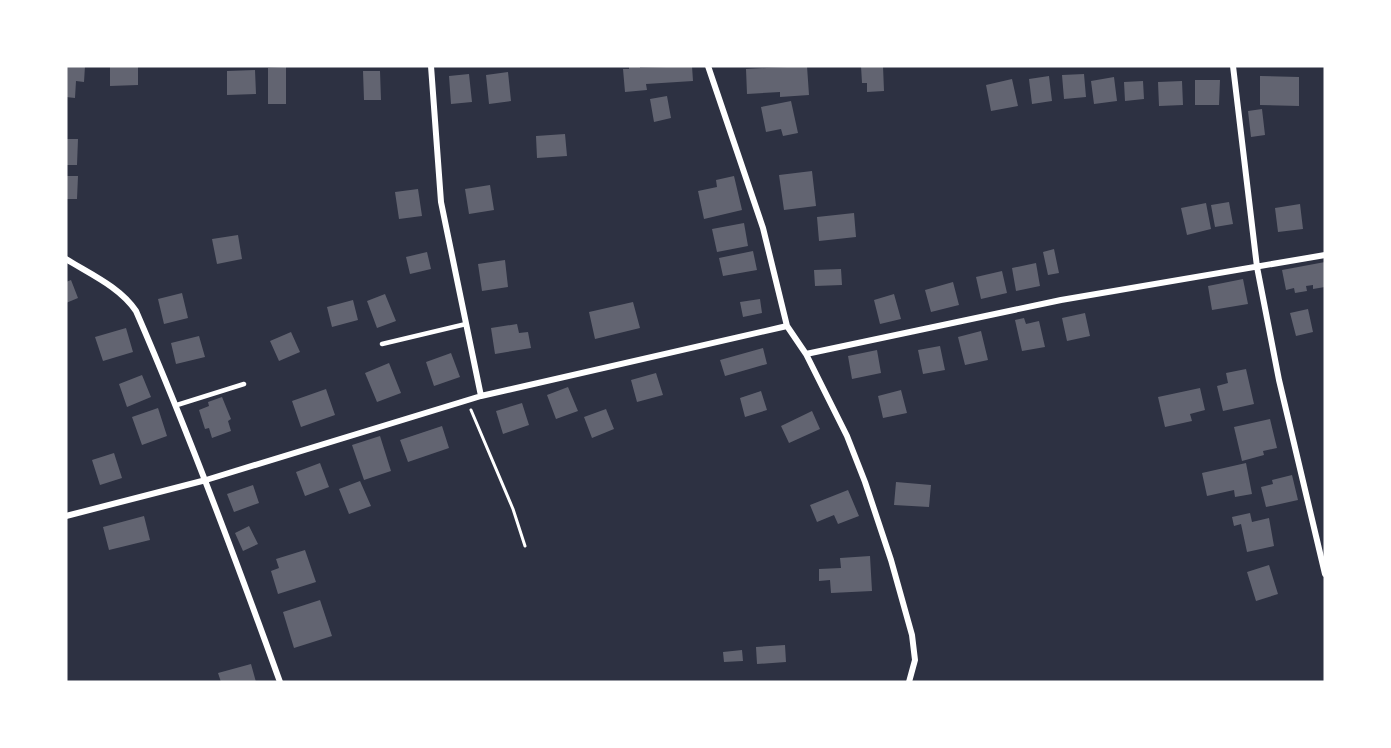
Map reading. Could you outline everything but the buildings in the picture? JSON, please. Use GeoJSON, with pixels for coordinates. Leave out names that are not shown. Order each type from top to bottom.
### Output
{"type":"FeatureCollection","features":[{"type":"Feature","properties":{"kind":"street"},"geometry":{"type":"LineString","coordinates":[[431,66],[441,202],[481,396]]}},
{"type":"Feature","properties":{"kind":"street"},"geometry":{"type":"LineString","coordinates":[[708,66],[764,228],[787,326],[806,354],[847,436],[891,560],[912,635],[915,660],[909,682]]}},
{"type":"Feature","properties":{"kind":"street"},"geometry":{"type":"LineString","coordinates":[[1233,66],[1257,267],[1279,380],[1325,574]]}},
{"type":"Feature","properties":{"kind":"street"},"geometry":{"type":"LineString","coordinates":[[806,354],[1061,300],[1325,255]]}},
{"type":"Feature","properties":{"kind":"street"},"geometry":{"type":"LineString","coordinates":[[66,259],[128,300],[136,311],[177,405],[280,682]]}},
{"type":"Feature","properties":{"kind":"street"},"geometry":{"type":"LineString","coordinates":[[66,516],[206,480],[481,396],[787,326]]}},
{"type":"Feature","properties":{"kind":"lane"},"geometry":{"type":"LineString","coordinates":[[382,344],[466,324]]}},
{"type":"Feature","properties":{"kind":"lane"},"geometry":{"type":"LineString","coordinates":[[177,405],[244,384]]}},
{"type":"Feature","properties":{"kind":"path"},"geometry":{"type":"LineString","coordinates":[[466,400],[513,509],[525,546]]}}]}
